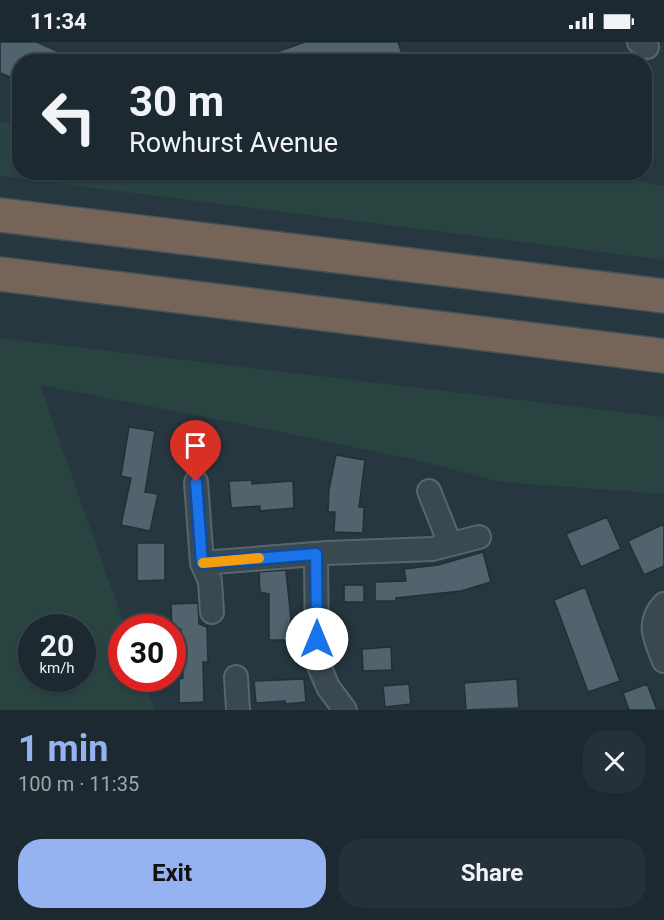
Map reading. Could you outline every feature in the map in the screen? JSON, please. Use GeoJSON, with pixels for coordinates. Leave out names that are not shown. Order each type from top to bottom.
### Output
{"type":"FeatureCollection","features":[{"type":"Feature","properties":{"kind":"highway"},"geometry":{"type":"LineString","coordinates":[[0,215],[664,296]]}},
{"type":"Feature","properties":{"kind":"highway"},"geometry":{"type":"LineString","coordinates":[[0,274],[664,356]]}},
{"type":"Feature","properties":{"kind":"street"},"geometry":{"type":"LineString","coordinates":[[196,482],[202,563],[210,581],[212,612]]}},
{"type":"Feature","properties":{"kind":"street"},"geometry":{"type":"LineString","coordinates":[[429,491],[450,544]]}},
{"type":"Feature","properties":{"kind":"street"},"geometry":{"type":"LineString","coordinates":[[202,563],[316,554],[432,549],[479,537]]}},
{"type":"Feature","properties":{"kind":"street"},"geometry":{"type":"LineString","coordinates":[[316,554],[317,661],[328,687],[345,710]]}},
{"type":"Feature","properties":{"kind":"street"},"geometry":{"type":"LineString","coordinates":[[664,604],[657,611],[652,627],[664,661]]}},
{"type":"Feature","properties":{"kind":"street"},"geometry":{"type":"LineString","coordinates":[[236,677],[237,710]]}},
{"type":"Feature","properties":{"kind":"green space"},"geometry":{"type":"Polygon","coordinates":[[[0,121],[12,124],[12,178],[0,176],[0,121]]]}},
{"type":"Feature","properties":{"kind":"green space"},"geometry":{"type":"Polygon","coordinates":[[[32,180],[636,180],[664,186],[664,260],[32,180]]]}},
{"type":"Feature","properties":{"kind":"green space"},"geometry":{"type":"Polygon","coordinates":[[[0,338],[664,417],[664,494],[501,482],[416,460],[40,385],[120,614],[108,614],[108,692],[148,692],[154,710],[0,710],[0,338]]]}},
{"type":"Feature","properties":{"kind":"building"},"geometry":{"type":"Polygon","coordinates":[[[0,42],[37,42],[63,54],[12,54],[12,78],[0,73],[0,42]]]}},
{"type":"Feature","properties":{"kind":"building"},"geometry":{"type":"Polygon","coordinates":[[[305,42],[398,42],[402,54],[271,54],[305,42]]]}},
{"type":"Feature","properties":{"kind":"building"},"geometry":{"type":"Polygon","coordinates":[[[129,427],[155,431],[145,492],[158,494],[150,531],[121,525],[131,478],[121,476],[129,427]]]}},
{"type":"Feature","properties":{"kind":"building"},"geometry":{"type":"Polygon","coordinates":[[[336,455],[365,460],[359,507],[364,507],[363,533],[334,532],[335,512],[328,512],[329,489],[336,455]]]}},
{"type":"Feature","properties":{"kind":"building"},"geometry":{"type":"Polygon","coordinates":[[[252,480],[252,484],[293,481],[294,508],[260,511],[260,506],[231,508],[229,481],[252,480]]]}},
{"type":"Feature","properties":{"kind":"building"},"geometry":{"type":"Polygon","coordinates":[[[607,517],[621,549],[581,567],[566,534],[607,517]]]}},
{"type":"Feature","properties":{"kind":"building"},"geometry":{"type":"Polygon","coordinates":[[[664,524],[664,566],[644,575],[628,541],[664,524]]]}},
{"type":"Feature","properties":{"kind":"building"},"geometry":{"type":"Polygon","coordinates":[[[137,543],[165,543],[165,580],[137,581],[137,543]]]}},
{"type":"Feature","properties":{"kind":"building"},"geometry":{"type":"Polygon","coordinates":[[[483,552],[491,582],[461,591],[396,598],[396,601],[375,601],[375,582],[406,581],[404,569],[438,565],[483,552]]]}},
{"type":"Feature","properties":{"kind":"building"},"geometry":{"type":"Polygon","coordinates":[[[286,570],[291,620],[290,640],[269,640],[269,594],[260,592],[259,572],[286,570]]]}},
{"type":"Feature","properties":{"kind":"building"},"geometry":{"type":"Polygon","coordinates":[[[344,585],[364,585],[364,602],[344,602],[344,585]]]}},
{"type":"Feature","properties":{"kind":"building"},"geometry":{"type":"Polygon","coordinates":[[[585,587],[620,681],[588,692],[554,600],[585,587]]]}},
{"type":"Feature","properties":{"kind":"building"},"geometry":{"type":"Polygon","coordinates":[[[198,603],[199,624],[207,627],[208,662],[203,662],[204,702],[179,703],[179,692],[186,692],[186,614],[171,614],[171,604],[198,603]]]}},
{"type":"Feature","properties":{"kind":"building"},"geometry":{"type":"Polygon","coordinates":[[[391,647],[392,670],[363,671],[362,649],[391,647]]]}},
{"type":"Feature","properties":{"kind":"building"},"geometry":{"type":"Polygon","coordinates":[[[304,679],[306,702],[256,703],[254,681],[304,679]]]}},
{"type":"Feature","properties":{"kind":"building"},"geometry":{"type":"Polygon","coordinates":[[[517,679],[519,708],[466,710],[464,683],[517,679]]]}},
{"type":"Feature","properties":{"kind":"building"},"geometry":{"type":"Polygon","coordinates":[[[409,684],[411,704],[385,707],[383,686],[409,684]]]}},
{"type":"Feature","properties":{"kind":"building"},"geometry":{"type":"Polygon","coordinates":[[[647,684],[657,710],[629,710],[623,693],[647,684]]]}},
{"type":"Feature","properties":{"kind":"slow traffic"},"geometry":{"type":"LineString","coordinates":[[203,563],[259,558]]}},
{"type":"Feature","properties":{"kind":"route"},"geometry":{"type":"LineString","coordinates":[[196,482],[202,563],[316,554],[317,639]]}}]}
